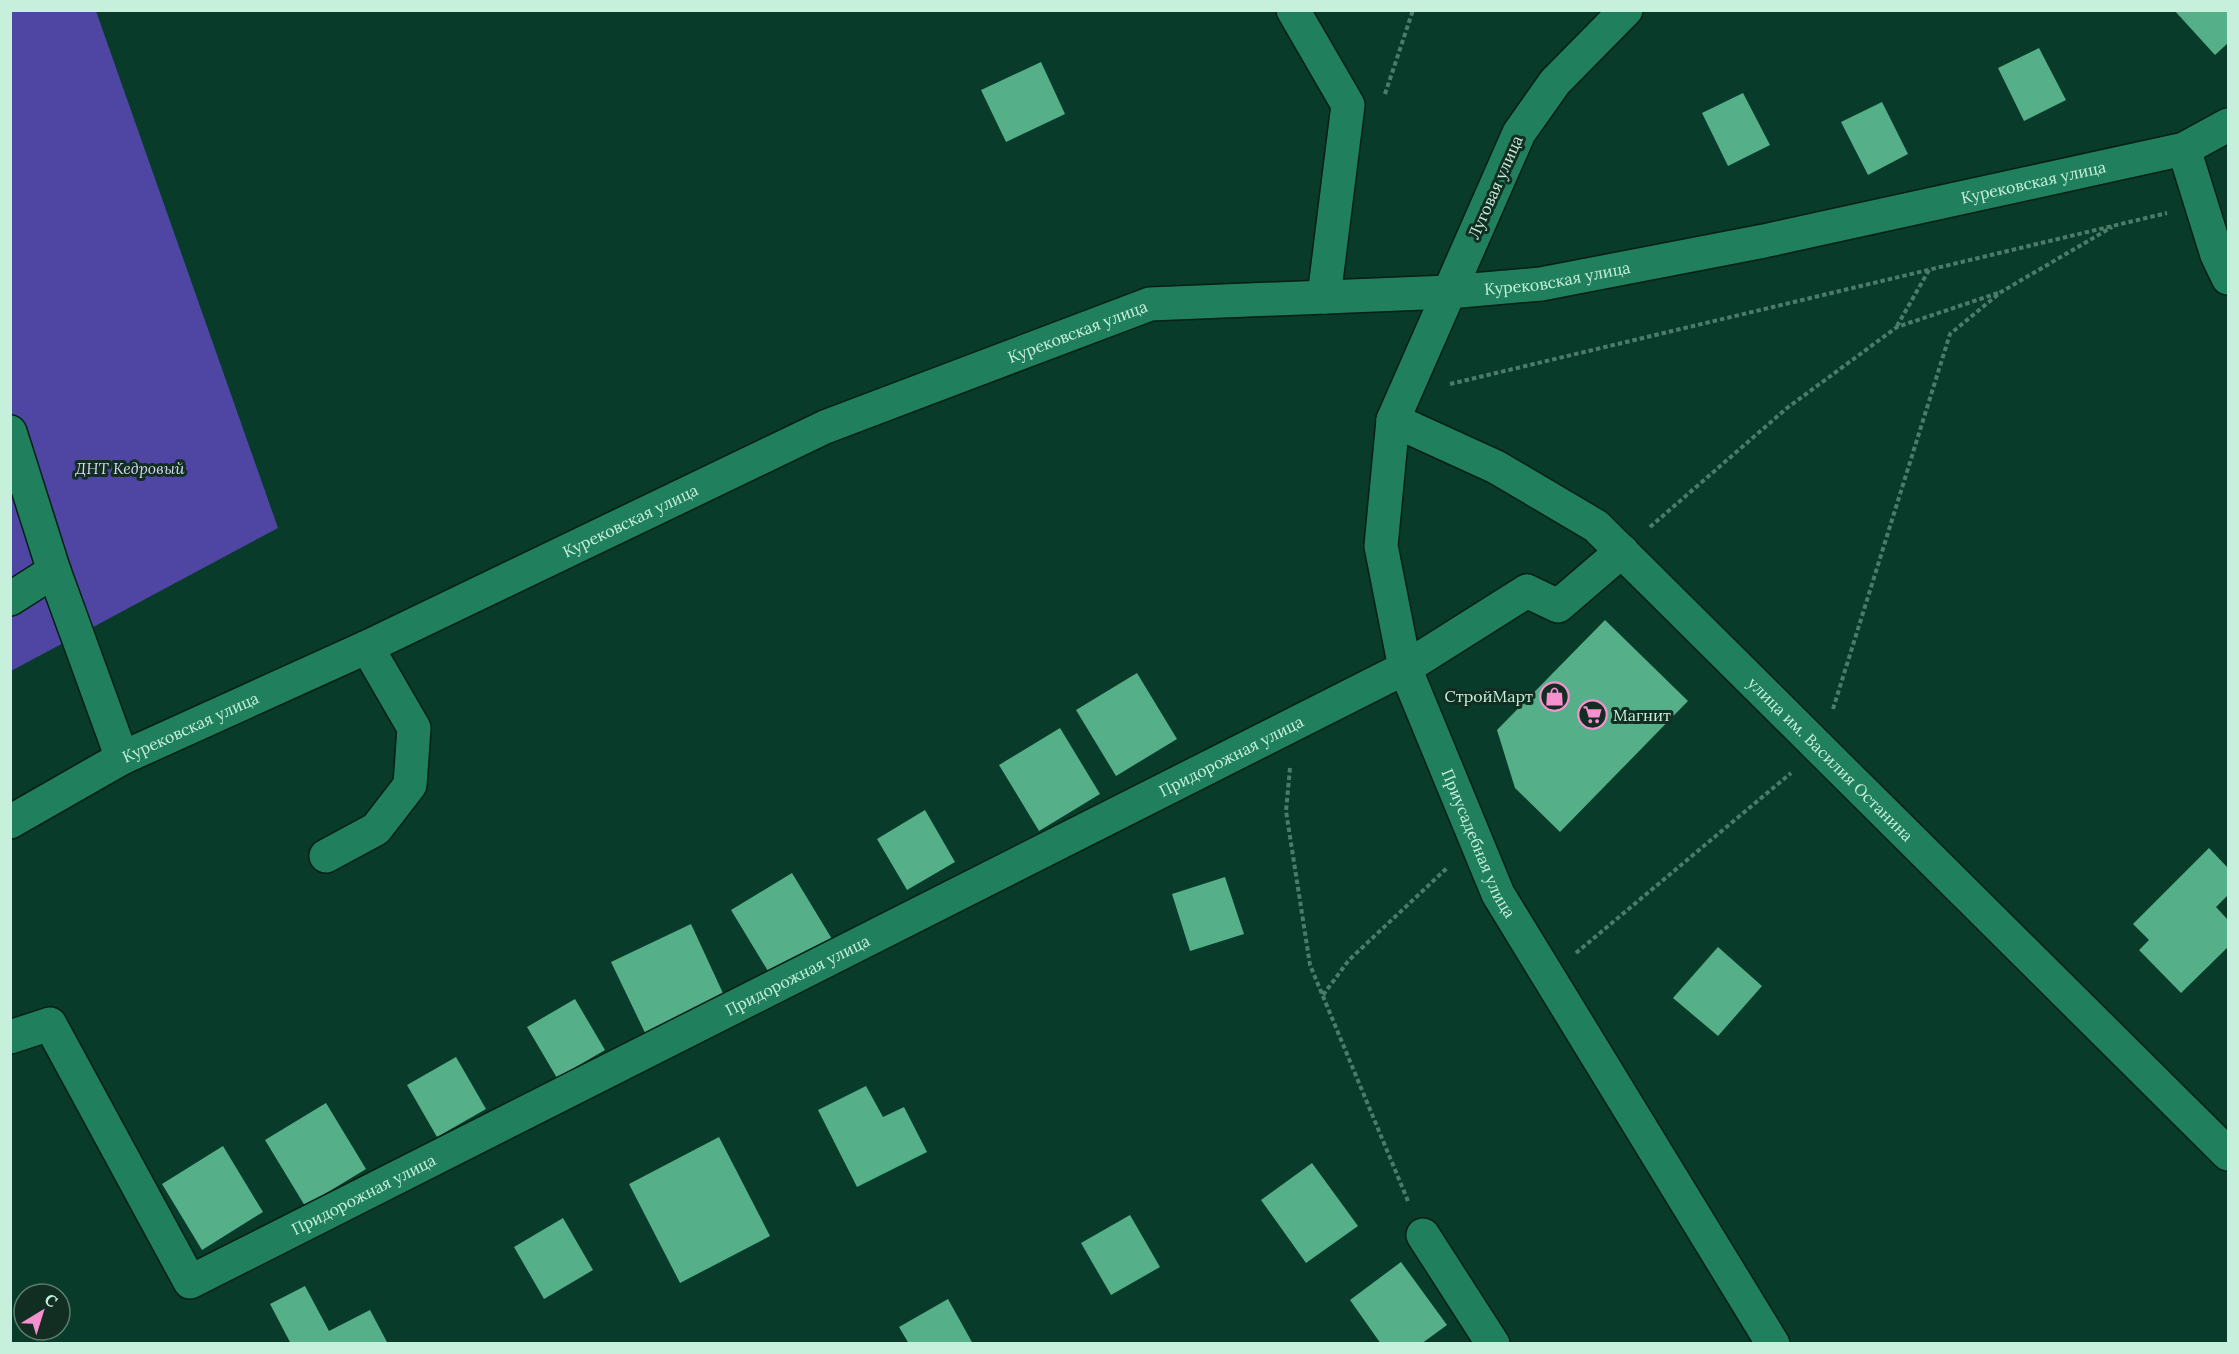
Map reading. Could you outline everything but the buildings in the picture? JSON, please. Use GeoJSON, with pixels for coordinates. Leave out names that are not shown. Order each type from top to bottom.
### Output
{"type":"FeatureCollection","features":[{"type":"Feature","properties":{"kind":"street"},"geometry":{"type":"LineString","coordinates":[[1293,10],[1348,105],[1324,297]]}},
{"type":"Feature","properties":{"kind":"street","name":"Луговая улица"},"geometry":{"type":"LineString","coordinates":[[1449,292],[1519,133],[1555,82],[1626,10]]}},
{"type":"Feature","properties":{"kind":"street","name":"Курековская улица"},"geometry":{"type":"LineString","coordinates":[[10,822],[122,758],[367,647],[825,427],[1150,304],[1449,292],[1541,284],[1670,259],[2184,149],[2229,125]]}},
{"type":"Feature","properties":{"kind":"street"},"geometry":{"type":"LineString","coordinates":[[2184,149],[2217,255],[2229,278]]}},
{"type":"Feature","properties":{"kind":"street","name":"Приусадебная улица"},"geometry":{"type":"LineString","coordinates":[[1449,292],[1398,407],[1381,546],[1405,668],[1498,894],[1773,1344]]}},
{"type":"Feature","properties":{"kind":"street","name":"улица им. Василия Останина"},"geometry":{"type":"LineString","coordinates":[[1398,407],[1596,526],[2229,1154]]}},
{"type":"Feature","properties":{"kind":"street"},"geometry":{"type":"LineString","coordinates":[[10,432],[54,571],[122,758]]}},
{"type":"Feature","properties":{"kind":"street","name":"Придорожная улица"},"geometry":{"type":"LineString","coordinates":[[10,1037],[50,1024],[190,1282],[1405,668],[1527,591],[1558,606],[1622,551]]}},
{"type":"Feature","properties":{"kind":"street"},"geometry":{"type":"LineString","coordinates":[[10,599],[54,571]]}},
{"type":"Feature","properties":{"kind":"street"},"geometry":{"type":"LineString","coordinates":[[326,856],[376,829],[410,785],[414,728],[367,647]]}},
{"type":"Feature","properties":{"kind":"street"},"geometry":{"type":"LineString","coordinates":[[1423,1235],[1493,1344]]}},
{"type":"Feature","properties":{"kind":"path"},"geometry":{"type":"LineString","coordinates":[[1398,407],[1929,270],[2201,205]]}},
{"type":"Feature","properties":{"kind":"path"},"geometry":{"type":"LineString","coordinates":[[1548,976],[1820,748],[1950,334],[2001,292],[2112,227]]}},
{"type":"Feature","properties":{"kind":"path"},"geometry":{"type":"LineString","coordinates":[[1897,327],[1929,270]]}},
{"type":"Feature","properties":{"kind":"path"},"geometry":{"type":"LineString","coordinates":[[1622,551],[1787,408],[1897,327],[2001,292]]}},
{"type":"Feature","properties":{"kind":"path"},"geometry":{"type":"LineString","coordinates":[[1295,724],[1286,811],[1310,965],[1423,1235]]}},
{"type":"Feature","properties":{"kind":"path"},"geometry":{"type":"LineString","coordinates":[[1323,996],[1349,960],[1445,870],[1473,834]]}},
{"type":"Feature","properties":{"kind":"green space","name":"ДНТ Кедровый"},"geometry":{"type":"Polygon","coordinates":[[[11,11],[96,11],[278,528],[11,671],[11,11]]]}},
{"type":"Feature","properties":{"kind":"place","name":"СтройМарт"},"geometry":{"type":"Point","coordinates":[1554,696]}},
{"type":"Feature","properties":{"kind":"place","name":"Магнит"},"geometry":{"type":"Point","coordinates":[1592,715]}}]}
